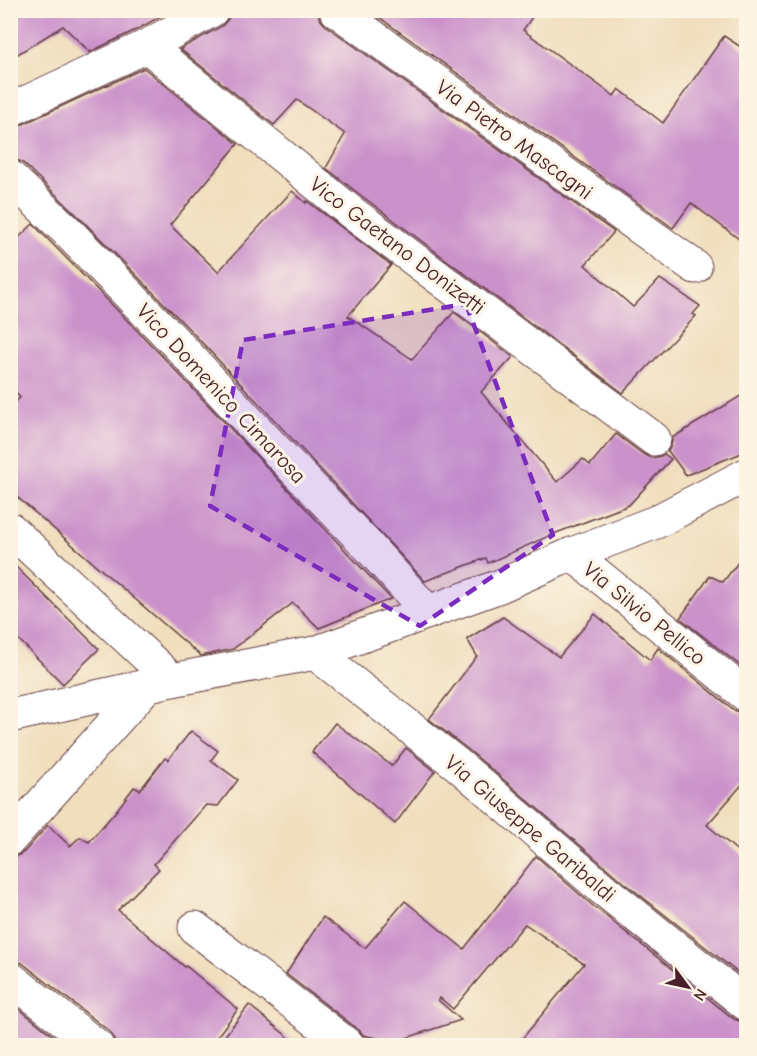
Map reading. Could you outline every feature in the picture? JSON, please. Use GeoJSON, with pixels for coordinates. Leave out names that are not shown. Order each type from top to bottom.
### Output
{"type":"FeatureCollection","features":[{"type":"Feature","properties":{"kind":"street"},"geometry":{"type":"LineString","coordinates":[[10,110],[147,46],[212,10]]}},
{"type":"Feature","properties":{"kind":"street","name":"Via Pietro Mascagni"},"geometry":{"type":"LineString","coordinates":[[336,10],[695,267]]}},
{"type":"Feature","properties":{"kind":"street","name":"Vico Gaetano Donizetti"},"geometry":{"type":"LineString","coordinates":[[147,46],[351,212],[654,440]]}},
{"type":"Feature","properties":{"kind":"street","name":"Vico Domenico Cimarosa"},"geometry":{"type":"LineString","coordinates":[[10,177],[65,229],[170,337],[428,612]]}},
{"type":"Feature","properties":{"kind":"street"},"geometry":{"type":"LineString","coordinates":[[10,716],[159,683],[315,653],[501,586],[572,554],[656,522],[747,475]]}},
{"type":"Feature","properties":{"kind":"street"},"geometry":{"type":"LineString","coordinates":[[10,529],[159,683]]}},
{"type":"Feature","properties":{"kind":"street","name":"Via Silvio Pellico"},"geometry":{"type":"LineString","coordinates":[[572,554],[747,695]]}},
{"type":"Feature","properties":{"kind":"street","name":"Via Giuseppe Garibaldi"},"geometry":{"type":"LineString","coordinates":[[315,653],[458,765],[604,890],[747,1004]]}},
{"type":"Feature","properties":{"kind":"street"},"geometry":{"type":"LineString","coordinates":[[10,839],[159,683]]}},
{"type":"Feature","properties":{"kind":"street"},"geometry":{"type":"LineString","coordinates":[[195,928],[349,1046]]}},
{"type":"Feature","properties":{"kind":"street"},"geometry":{"type":"LineString","coordinates":[[10,978],[97,1046]]}},
{"type":"Feature","properties":{"kind":"highlighted area"},"geometry":{"type":"Polygon","coordinates":[[[466,304],[553,535],[420,626],[210,506],[243,340],[466,304]]]}},
{"type":"Feature","properties":{"kind":"building"},"geometry":{"type":"Polygon","coordinates":[[[10,10],[172,10],[90,52],[63,26],[10,59],[10,10]]]}},
{"type":"Feature","properties":{"kind":"building"},"geometry":{"type":"Polygon","coordinates":[[[231,10],[318,10],[319,18],[325,25],[614,232],[585,265],[633,307],[660,279],[700,306],[693,314],[696,316],[623,393],[326,168],[345,134],[297,100],[274,125],[180,49],[222,26],[231,10]]]}},
{"type":"Feature","properties":{"kind":"building"},"geometry":{"type":"Polygon","coordinates":[[[369,10],[537,10],[523,30],[614,96],[619,89],[663,123],[724,36],[747,51],[747,245],[691,203],[673,228],[369,10]]]}},
{"type":"Feature","properties":{"kind":"building"},"geometry":{"type":"Polygon","coordinates":[[[144,68],[238,144],[170,225],[218,272],[292,191],[391,265],[348,316],[412,359],[454,312],[513,357],[481,392],[557,482],[583,459],[590,465],[616,434],[643,454],[652,458],[664,454],[671,459],[629,505],[551,535],[488,563],[486,558],[425,581],[192,332],[78,216],[23,163],[10,156],[10,130],[144,68]]]}},
{"type":"Feature","properties":{"kind":"building"},"geometry":{"type":"Polygon","coordinates":[[[33,224],[164,358],[391,599],[319,628],[293,603],[233,649],[201,656],[10,491],[10,407],[20,398],[10,383],[10,246],[33,224]]]}},
{"type":"Feature","properties":{"kind":"building"},"geometry":{"type":"Polygon","coordinates":[[[747,392],[747,451],[686,475],[668,451],[672,438],[747,392]]]}},
{"type":"Feature","properties":{"kind":"building"},"geometry":{"type":"Polygon","coordinates":[[[747,551],[747,671],[680,618],[710,576],[723,582],[747,551]]]}},
{"type":"Feature","properties":{"kind":"building"},"geometry":{"type":"Polygon","coordinates":[[[10,561],[99,649],[63,684],[10,631],[10,561]]]}},
{"type":"Feature","properties":{"kind":"building"},"geometry":{"type":"Polygon","coordinates":[[[595,614],[650,660],[658,648],[734,710],[747,713],[747,779],[707,825],[747,859],[747,980],[616,876],[470,751],[429,719],[477,656],[467,639],[503,617],[559,657],[595,614]]]}},
{"type":"Feature","properties":{"kind":"building"},"geometry":{"type":"Polygon","coordinates":[[[335,723],[392,766],[406,748],[435,771],[395,824],[312,752],[335,723]]]}},
{"type":"Feature","properties":{"kind":"building"},"geometry":{"type":"Polygon","coordinates":[[[191,731],[218,751],[211,760],[238,780],[218,806],[206,805],[154,864],[159,869],[118,910],[238,1009],[210,1046],[115,1046],[114,1038],[109,1031],[22,963],[10,960],[10,857],[16,857],[24,852],[48,825],[70,846],[80,837],[89,842],[134,787],[140,790],[165,758],[168,760],[191,731]]]}},
{"type":"Feature","properties":{"kind":"building"},"geometry":{"type":"Polygon","coordinates":[[[536,856],[592,905],[734,1019],[747,1022],[747,1046],[516,1046],[584,964],[525,924],[453,1009],[440,998],[438,1000],[461,1020],[394,1042],[363,1035],[286,974],[323,917],[365,948],[405,901],[464,949],[536,856]]]}},
{"type":"Feature","properties":{"kind":"building"},"geometry":{"type":"Polygon","coordinates":[[[249,1005],[299,1046],[217,1046],[249,1005]]]}},
{"type":"Feature","properties":{"kind":"building"},"geometry":{"type":"Polygon","coordinates":[[[18,1008],[66,1046],[10,1046],[10,1019],[18,1008]]]}}]}
